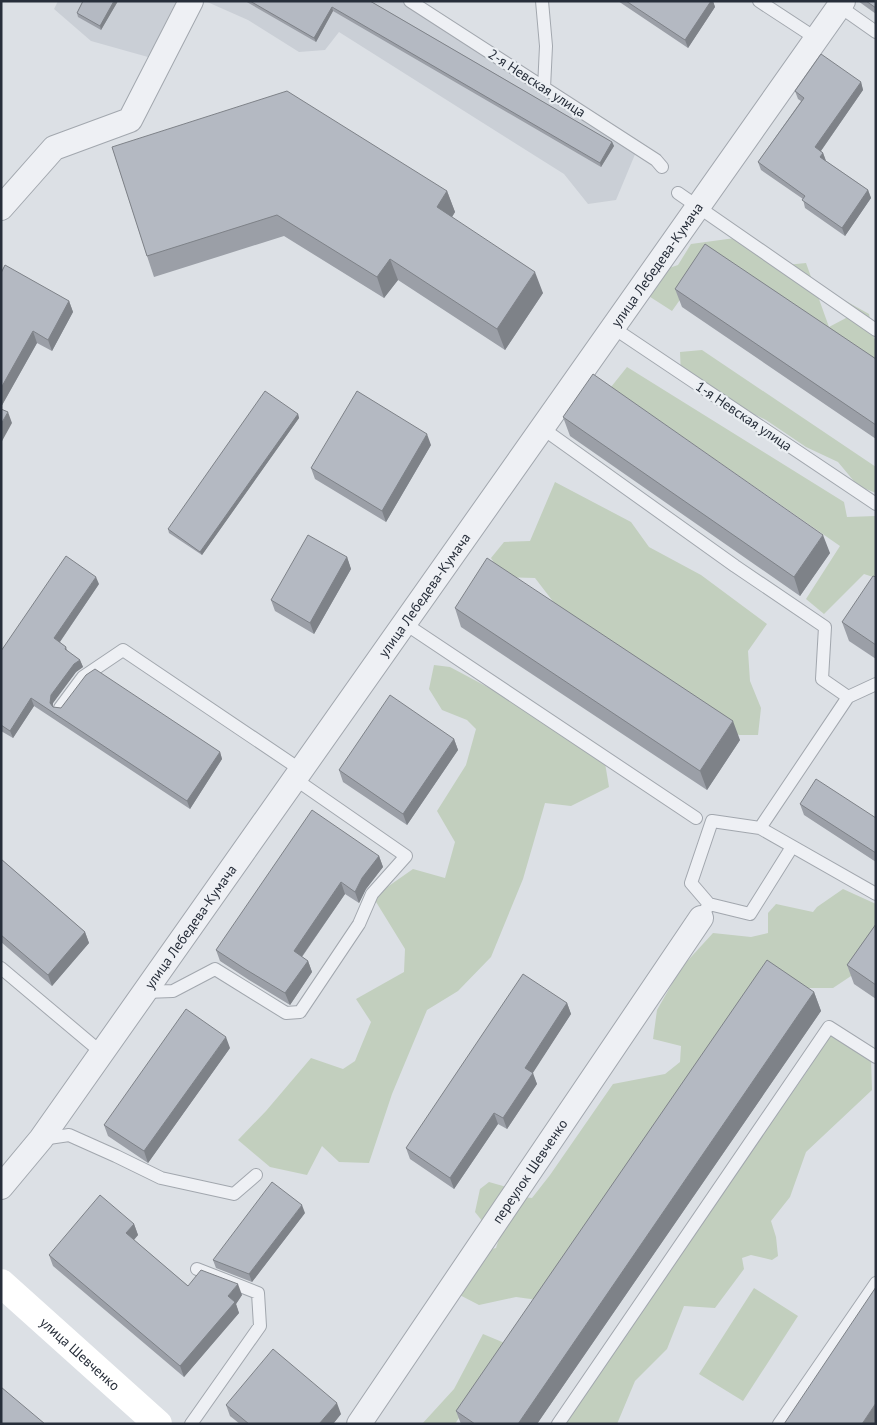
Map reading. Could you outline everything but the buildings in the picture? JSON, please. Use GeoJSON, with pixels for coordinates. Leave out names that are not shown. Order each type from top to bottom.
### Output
{"type":"FeatureCollection","features":[{"type":"Feature","properties":{"kind":"street"},"geometry":{"type":"LineString","coordinates":[[1,208],[54,148],[130,120],[191,1]]}},
{"type":"Feature","properties":{"kind":"street","name":"улица Лебедева-Кумача"},"geometry":{"type":"LineString","coordinates":[[1,1187],[41,1140],[841,4]]}},
{"type":"Feature","properties":{"kind":"street","name":"переулок Шевченко"},"geometry":{"type":"LineString","coordinates":[[360,1424],[705,911]]}},
{"type":"Feature","properties":{"kind":"street","name":"улица Шевченко"},"geometry":{"type":"LineString","coordinates":[[1,1283],[158,1424]]}},
{"type":"Feature","properties":{"kind":"lane","name":"2-я Невская улица"},"geometry":{"type":"LineString","coordinates":[[410,1],[656,160],[662,167]]}},
{"type":"Feature","properties":{"kind":"lane"},"geometry":{"type":"LineString","coordinates":[[542,1],[546,46],[544,88]]}},
{"type":"Feature","properties":{"kind":"lane"},"geometry":{"type":"LineString","coordinates":[[759,1],[817,39]]}},
{"type":"Feature","properties":{"kind":"lane"},"geometry":{"type":"LineString","coordinates":[[841,4],[876,32]]}},
{"type":"Feature","properties":{"kind":"lane"},"geometry":{"type":"LineString","coordinates":[[678,193],[876,330]]}},
{"type":"Feature","properties":{"kind":"lane","name":"1-я Невская улица"},"geometry":{"type":"LineString","coordinates":[[612,328],[876,504]]}},
{"type":"Feature","properties":{"kind":"lane"},"geometry":{"type":"LineString","coordinates":[[542,428],[735,566],[825,627],[822,679],[848,697]]}},
{"type":"Feature","properties":{"kind":"lane"},"geometry":{"type":"LineString","coordinates":[[404,624],[696,818]]}},
{"type":"Feature","properties":{"kind":"lane"},"geometry":{"type":"LineString","coordinates":[[60,708],[83,677],[123,650],[298,774],[406,856],[372,894],[359,924],[300,1012],[286,1013],[215,969],[173,991],[144,992]]}},
{"type":"Feature","properties":{"kind":"lane"},"geometry":{"type":"LineString","coordinates":[[760,828],[848,697],[876,684]]}},
{"type":"Feature","properties":{"kind":"lane"},"geometry":{"type":"LineString","coordinates":[[792,847],[750,914],[705,911],[691,883],[712,821],[760,828],[876,894]]}},
{"type":"Feature","properties":{"kind":"lane"},"geometry":{"type":"LineString","coordinates":[[1,968],[102,1053]]}},
{"type":"Feature","properties":{"kind":"lane"},"geometry":{"type":"LineString","coordinates":[[558,1424],[829,1027],[876,1057]]}},
{"type":"Feature","properties":{"kind":"lane"},"geometry":{"type":"LineString","coordinates":[[41,1140],[70,1135],[161,1178],[234,1194],[256,1175]]}},
{"type":"Feature","properties":{"kind":"lane"},"geometry":{"type":"LineString","coordinates":[[191,1424],[260,1326],[258,1293],[197,1269]]}},
{"type":"Feature","properties":{"kind":"lane"},"geometry":{"type":"LineString","coordinates":[[779,1424],[876,1283]]}},
{"type":"Feature","properties":{"kind":"shaded area"},"geometry":{"type":"Polygon","coordinates":[[[58,1],[179,1],[148,57],[91,41],[54,9],[58,1]]]}},
{"type":"Feature","properties":{"kind":"shaded area"},"geometry":{"type":"Polygon","coordinates":[[[205,1],[401,1],[636,152],[616,200],[588,204],[564,174],[339,32],[325,50],[299,52],[248,20],[205,1]]]}},
{"type":"Feature","properties":{"kind":"green space"},"geometry":{"type":"Polygon","coordinates":[[[735,238],[786,265],[806,263],[829,327],[846,318],[844,300],[869,314],[876,340],[876,371],[711,256],[672,311],[644,293],[666,269],[678,265],[691,244],[735,238]]]}},
{"type":"Feature","properties":{"kind":"green space"},"geometry":{"type":"Polygon","coordinates":[[[702,350],[876,467],[876,493],[858,486],[838,462],[806,447],[766,420],[703,390],[681,375],[680,352],[702,350]]]}},
{"type":"Feature","properties":{"kind":"green space"},"geometry":{"type":"Polygon","coordinates":[[[627,367],[844,502],[847,517],[876,516],[876,578],[864,574],[824,614],[806,599],[840,546],[611,387],[627,367]]]}},
{"type":"Feature","properties":{"kind":"green space"},"geometry":{"type":"Polygon","coordinates":[[[555,482],[631,522],[649,547],[701,575],[767,624],[748,651],[750,681],[761,708],[758,735],[739,735],[565,617],[535,578],[503,577],[491,558],[504,542],[530,541],[555,482]]]}},
{"type":"Feature","properties":{"kind":"green space"},"geometry":{"type":"Polygon","coordinates":[[[434,665],[450,667],[540,715],[605,763],[609,787],[571,806],[545,803],[523,879],[491,957],[458,991],[427,1010],[392,1094],[369,1163],[339,1162],[322,1146],[307,1175],[270,1167],[238,1140],[266,1111],[311,1058],[343,1069],[355,1061],[371,1022],[356,999],[404,972],[405,949],[373,897],[413,869],[445,878],[455,842],[437,811],[466,765],[476,729],[467,720],[442,710],[429,689],[434,665]]]}},
{"type":"Feature","properties":{"kind":"green space"},"geometry":{"type":"Polygon","coordinates":[[[843,889],[876,904],[876,942],[851,976],[833,988],[796,988],[538,1300],[516,1297],[479,1305],[452,1291],[479,1252],[496,1248],[501,1232],[487,1227],[475,1212],[480,1189],[489,1182],[514,1189],[513,1196],[532,1198],[613,1084],[665,1074],[680,1062],[681,1046],[653,1039],[657,1010],[681,968],[713,933],[751,937],[768,933],[768,913],[776,904],[813,912],[817,907],[843,889]]]}},
{"type":"Feature","properties":{"kind":"green space"},"geometry":{"type":"Polygon","coordinates":[[[829,1027],[871,1058],[872,1090],[806,1152],[790,1197],[771,1221],[776,1237],[778,1256],[772,1260],[751,1255],[742,1258],[744,1269],[715,1308],[684,1306],[667,1349],[635,1381],[617,1424],[559,1424],[808,1070],[829,1027]]]}},
{"type":"Feature","properties":{"kind":"green space"},"geometry":{"type":"Polygon","coordinates":[[[754,1288],[798,1316],[743,1401],[699,1374],[754,1288]]]}},
{"type":"Feature","properties":{"kind":"green space"},"geometry":{"type":"Polygon","coordinates":[[[483,1334],[507,1344],[455,1424],[422,1424],[454,1389],[483,1334]]]}}]}
